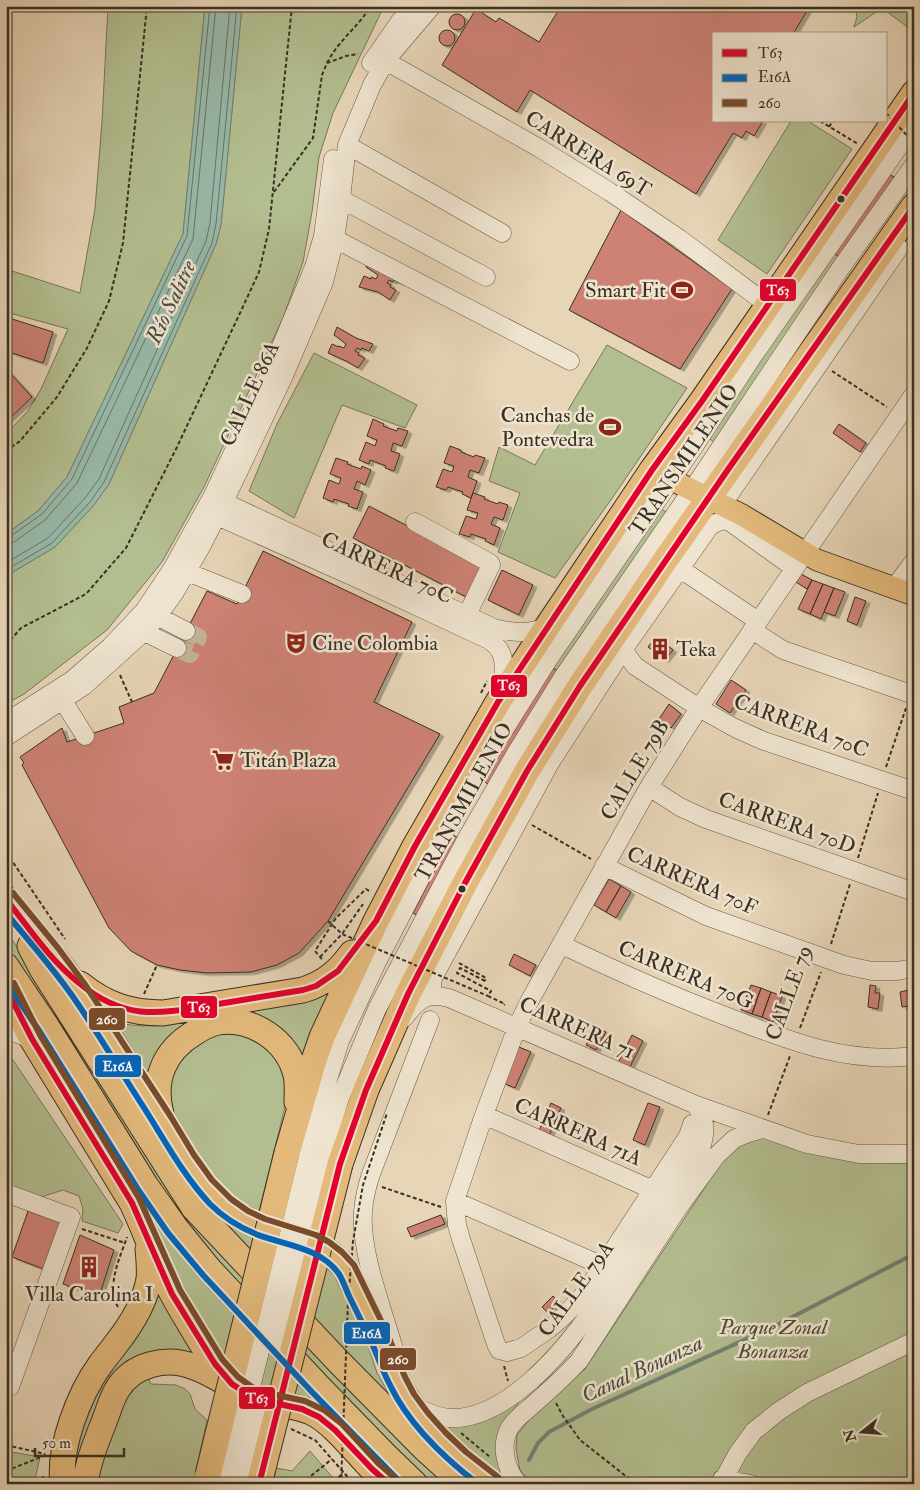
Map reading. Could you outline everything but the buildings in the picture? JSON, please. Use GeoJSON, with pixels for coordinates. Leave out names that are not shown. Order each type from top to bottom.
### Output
{"type":"FeatureCollection","features":[{"type":"Feature","properties":{"kind":"highway"},"geometry":{"type":"LineString","coordinates":[[295,1122],[322,1037],[376,921],[415,846],[488,694],[547,627],[662,475],[768,305],[914,93]]}},
{"type":"Feature","properties":{"kind":"highway"},"geometry":{"type":"LineString","coordinates":[[214,1481],[314,1158],[366,1090],[408,994],[457,900],[527,772],[580,686],[620,640],[710,504],[914,206]]}},
{"type":"Feature","properties":{"kind":"highway"},"geometry":{"type":"LineString","coordinates":[[6,901],[63,953],[93,1011],[203,1184],[224,1205],[250,1222],[319,1246],[340,1262],[346,1269],[395,1378],[411,1406],[442,1442],[464,1463],[493,1472]]}},
{"type":"Feature","properties":{"kind":"highway"},"geometry":{"type":"LineString","coordinates":[[6,901],[42,969],[194,1208],[417,1442],[464,1484]]}},
{"type":"Feature","properties":{"kind":"highway"},"geometry":{"type":"LineString","coordinates":[[63,953],[74,978],[103,1000],[121,1008],[146,1013],[176,1012],[303,990],[316,986],[338,971],[376,921]]}},
{"type":"Feature","properties":{"kind":"highway"},"geometry":{"type":"LineString","coordinates":[[6,966],[47,1027],[146,1186],[175,1228],[209,1269],[311,1378],[415,1484]]}},
{"type":"Feature","properties":{"kind":"highway"},"geometry":{"type":"LineString","coordinates":[[6,987],[32,1039],[121,1184],[135,1229],[164,1276],[179,1306],[204,1348],[220,1370],[238,1389]]}},
{"type":"Feature","properties":{"kind":"highway"},"geometry":{"type":"LineString","coordinates":[[163,1122],[158,1102],[158,1091],[164,1065],[169,1056],[186,1038],[201,1028],[218,1022],[237,1022],[259,1028],[276,1040],[290,1059],[296,1076],[295,1122],[314,1158],[259,1484]]}},
{"type":"Feature","properties":{"kind":"highway"},"geometry":{"type":"LineString","coordinates":[[63,1484],[63,1458],[74,1414],[82,1394],[100,1365],[137,1314],[148,1281],[148,1249],[135,1229]]}},
{"type":"Feature","properties":{"kind":"highway"},"geometry":{"type":"LineString","coordinates":[[85,1484],[87,1468],[117,1390],[138,1369],[152,1364],[172,1362],[193,1366],[266,1402],[312,1412],[328,1424],[389,1484]]}},
{"type":"Feature","properties":{"kind":"main road"},"geometry":{"type":"LineString","coordinates":[[662,475],[710,504],[742,515],[799,561],[832,566],[904,592]]}},
{"type":"Feature","properties":{"kind":"street","name":"CALLE 86A"},"geometry":{"type":"LineString","coordinates":[[6,722],[72,680],[110,647],[158,616],[187,572],[314,267],[323,236],[336,140],[361,81],[375,56],[401,20],[415,6]]}},
{"type":"Feature","properties":{"kind":"street","name":"CALLE 86A"},"geometry":{"type":"LineString","coordinates":[[6,737],[84,686],[136,630],[148,604],[214,507],[283,378],[324,282],[341,199],[347,145],[372,85],[375,56],[432,6]]}},
{"type":"Feature","properties":{"kind":"street","name":"CARRERA 69T"},"geometry":{"type":"LineString","coordinates":[[375,56],[539,148],[610,192],[680,239],[768,305]]}},
{"type":"Feature","properties":{"kind":"street","name":"TRANSMILENIO"},"geometry":{"type":"LineString","coordinates":[[240,1484],[314,1158],[325,1089],[340,1041],[379,958],[447,827],[499,738],[662,475],[751,359],[914,125]]}},
{"type":"Feature","properties":{"kind":"street"},"geometry":{"type":"LineString","coordinates":[[347,145],[502,233]]}},
{"type":"Feature","properties":{"kind":"street","name":"TRANSMILENIO"},"geometry":{"type":"LineString","coordinates":[[314,1158],[377,1009],[468,838],[516,753],[565,674],[710,504],[840,269],[914,165]]}},
{"type":"Feature","properties":{"kind":"street"},"geometry":{"type":"LineString","coordinates":[[341,199],[486,278]]}},
{"type":"Feature","properties":{"kind":"street"},"geometry":{"type":"LineString","coordinates":[[387,1040],[419,1000],[433,995],[432,982],[445,956],[519,818],[620,640],[679,568],[710,526],[710,504],[820,363],[914,227]]}},
{"type":"Feature","properties":{"kind":"street"},"geometry":{"type":"LineString","coordinates":[[334,239],[570,361]]}},
{"type":"Feature","properties":{"kind":"street","name":"CALLE 79B"},"geometry":{"type":"LineString","coordinates":[[455,1207],[484,1115],[517,1026],[604,866],[649,787],[699,708],[914,394]]}},
{"type":"Feature","properties":{"kind":"street","name":"CARRERA 70C"},"geometry":{"type":"LineString","coordinates":[[214,507],[351,584],[489,640],[500,650],[503,672],[488,694]]}},
{"type":"Feature","properties":{"kind":"street","name":"CARRERA 70C"},"geometry":{"type":"LineString","coordinates":[[214,507],[494,628],[522,633],[547,627]]}},
{"type":"Feature","properties":{"kind":"street"},"geometry":{"type":"LineString","coordinates":[[415,522],[490,563],[491,565],[466,615]]}},
{"type":"Feature","properties":{"kind":"street"},"geometry":{"type":"LineString","coordinates":[[904,592],[914,561]]}},
{"type":"Feature","properties":{"kind":"street"},"geometry":{"type":"LineString","coordinates":[[679,568],[755,626],[783,650],[914,695]]}},
{"type":"Feature","properties":{"kind":"street"},"geometry":{"type":"LineString","coordinates":[[187,572],[242,594]]}},
{"type":"Feature","properties":{"kind":"street"},"geometry":{"type":"LineString","coordinates":[[158,616],[186,631]]}},
{"type":"Feature","properties":{"kind":"street"},"geometry":{"type":"LineString","coordinates":[[136,630],[177,648]]}},
{"type":"Feature","properties":{"kind":"street","name":"CARRERA 70C"},"geometry":{"type":"LineString","coordinates":[[620,640],[635,666],[699,708],[736,728],[764,741],[914,791]]}},
{"type":"Feature","properties":{"kind":"street"},"geometry":{"type":"LineString","coordinates":[[63,701],[85,736]]}},
{"type":"Feature","properties":{"kind":"street","name":"CARRERA 70D"},"geometry":{"type":"LineString","coordinates":[[649,787],[680,807],[706,819],[914,892]]}},
{"type":"Feature","properties":{"kind":"street","name":"CARRERA 70F"},"geometry":{"type":"LineString","coordinates":[[604,866],[706,916],[844,965],[872,971],[897,971],[914,968]]}},
{"type":"Feature","properties":{"kind":"street","name":"CARRERA 70G"},"geometry":{"type":"LineString","coordinates":[[562,945],[678,999],[795,1042],[847,1056],[894,1059],[914,1056]]}},
{"type":"Feature","properties":{"kind":"street","name":"CARRERA 71"},"geometry":{"type":"LineString","coordinates":[[433,995],[456,1000],[696,1105],[807,1144],[860,1154],[906,1154],[914,1152]]}},
{"type":"Feature","properties":{"kind":"street"},"geometry":{"type":"LineString","coordinates":[[411,1406],[369,1264],[364,1239],[363,1214],[368,1182],[430,1020]]}},
{"type":"Feature","properties":{"kind":"street"},"geometry":{"type":"LineString","coordinates":[[6,1030],[32,1039]]}},
{"type":"Feature","properties":{"kind":"street","name":"CALLE 79A"},"geometry":{"type":"LineString","coordinates":[[411,1406],[449,1418],[474,1415],[512,1395],[549,1363],[576,1334],[702,1145],[705,1133],[703,1121],[696,1105]]}},
{"type":"Feature","properties":{"kind":"street","name":"CARRERA 71A"},"geometry":{"type":"LineString","coordinates":[[484,1115],[653,1190]]}},
{"type":"Feature","properties":{"kind":"street","name":"CALLE 79A"},"geometry":{"type":"LineString","coordinates":[[499,1350],[507,1352],[521,1348],[549,1329],[584,1294],[688,1136],[692,1124]]}},
{"type":"Feature","properties":{"kind":"street","name":"CALLE 79A"},"geometry":{"type":"LineString","coordinates":[[518,1484],[509,1472],[506,1460],[504,1446],[509,1429],[519,1417],[579,1361],[676,1212],[716,1156],[734,1139],[763,1129]]}},
{"type":"Feature","properties":{"kind":"street"},"geometry":{"type":"LineString","coordinates":[[6,1193],[22,1204],[70,1220],[10,1387]]}},
{"type":"Feature","properties":{"kind":"street"},"geometry":{"type":"LineString","coordinates":[[455,1207],[603,1266]]}},
{"type":"Feature","properties":{"kind":"street"},"geometry":{"type":"LineString","coordinates":[[455,1207],[460,1239],[499,1350]]}},
{"type":"Feature","properties":{"kind":"street"},"geometry":{"type":"LineString","coordinates":[[378,1337],[379,1297]]}},
{"type":"Feature","properties":{"kind":"street"},"geometry":{"type":"LineString","coordinates":[[751,1484],[722,1481],[738,1453],[754,1431],[779,1411],[807,1393],[914,1341]]}},
{"type":"Feature","properties":{"kind":"path"},"geometry":{"type":"LineString","coordinates":[[6,451],[20,441],[57,396],[88,348],[109,301],[124,243],[147,6]]}},
{"type":"Feature","properties":{"kind":"path"},"geometry":{"type":"LineString","coordinates":[[6,645],[21,628],[86,594],[126,548],[177,447],[259,272],[269,229],[292,6]]}},
{"type":"Feature","properties":{"kind":"path"},"geometry":{"type":"LineString","coordinates":[[273,194],[312,138],[322,76],[332,53],[370,6]]}},
{"type":"Feature","properties":{"kind":"path"},"geometry":{"type":"LineString","coordinates":[[327,63],[346,56],[375,56]]}},
{"type":"Feature","properties":{"kind":"path"},"geometry":{"type":"LineString","coordinates":[[888,115],[914,143]]}},
{"type":"Feature","properties":{"kind":"path"},"geometry":{"type":"LineString","coordinates":[[822,122],[860,146]]}},
{"type":"Feature","properties":{"kind":"path"},"geometry":{"type":"LineString","coordinates":[[829,127],[832,122]]}},
{"type":"Feature","properties":{"kind":"path"},"geometry":{"type":"LineString","coordinates":[[820,363],[899,416]]}},
{"type":"Feature","properties":{"kind":"path"},"geometry":{"type":"LineString","coordinates":[[119,672],[132,702]]}},
{"type":"Feature","properties":{"kind":"path","name":"CARRERA 70F"},"geometry":{"type":"LineString","coordinates":[[519,818],[604,866]]}},
{"type":"Feature","properties":{"kind":"path"},"geometry":{"type":"LineString","coordinates":[[6,852],[63,953]]}},
{"type":"Feature","properties":{"kind":"path","name":"CALLE 79"},"geometry":{"type":"LineString","coordinates":[[763,1129],[826,958],[854,871]]}},
{"type":"Feature","properties":{"kind":"path"},"geometry":{"type":"LineString","coordinates":[[315,951],[336,918],[366,888],[372,891],[342,934],[320,957]]}},
{"type":"Feature","properties":{"kind":"path"},"geometry":{"type":"LineString","coordinates":[[328,921],[342,934],[505,1004]]}},
{"type":"Feature","properties":{"kind":"path"},"geometry":{"type":"LineString","coordinates":[[346,943],[351,934]]}},
{"type":"Feature","properties":{"kind":"path"},"geometry":{"type":"LineString","coordinates":[[445,956],[486,978],[485,981],[460,968],[457,973],[491,990],[488,996]]}},
{"type":"Feature","properties":{"kind":"path"},"geometry":{"type":"LineString","coordinates":[[142,1001],[157,965]]}},
{"type":"Feature","properties":{"kind":"path"},"geometry":{"type":"LineString","coordinates":[[341,1484],[348,1302],[353,1241],[362,1184],[388,1114]]}},
{"type":"Feature","properties":{"kind":"path"},"geometry":{"type":"LineString","coordinates":[[368,1182],[455,1207]]}},
{"type":"Feature","properties":{"kind":"path"},"geometry":{"type":"LineString","coordinates":[[70,1220],[125,1243]]}},
{"type":"Feature","properties":{"kind":"path"},"geometry":{"type":"LineString","coordinates":[[119,1309],[113,1291],[114,1277],[125,1243],[135,1229]]}},
{"type":"Feature","properties":{"kind":"path"},"geometry":{"type":"LineString","coordinates":[[499,1350],[512,1395]]}},
{"type":"Feature","properties":{"kind":"path"},"geometry":{"type":"LineString","coordinates":[[563,1416],[580,1440],[636,1484]]}},
{"type":"Feature","properties":{"kind":"path"},"geometry":{"type":"LineString","coordinates":[[459,1430],[493,1472]]}},
{"type":"Feature","properties":{"kind":"path"},"geometry":{"type":"LineString","coordinates":[[6,1445],[48,1454],[6,1471]]}},
{"type":"Feature","properties":{"kind":"path"},"geometry":{"type":"LineString","coordinates":[[301,1484],[332,1459]]}},
{"type":"Feature","properties":{"kind":"path"},"geometry":{"type":"LineString","coordinates":[[335,1484],[343,1472]]}},
{"type":"Feature","properties":{"kind":"green space"},"geometry":{"type":"Polygon","coordinates":[[[108,6],[205,6],[183,234],[67,477],[38,511],[6,534],[6,434],[27,412],[41,389],[68,329],[6,312],[6,269],[80,293],[95,209],[108,6]]]}},
{"type":"Feature","properties":{"kind":"green space"},"geometry":{"type":"Polygon","coordinates":[[[242,6],[384,6],[333,113],[319,157],[303,262],[283,318],[204,487],[162,562],[107,630],[24,694],[6,704],[6,576],[55,547],[94,505],[109,484],[216,244],[221,225],[242,6]]]}},
{"type":"Feature","properties":{"kind":"green space"},"geometry":{"type":"Polygon","coordinates":[[[855,6],[904,6],[914,14],[914,32],[882,8],[854,27],[857,17],[855,6]]]}},
{"type":"Feature","properties":{"kind":"green space"},"geometry":{"type":"Polygon","coordinates":[[[790,122],[810,122],[852,149],[767,274],[718,240],[790,122]]]}},
{"type":"Feature","properties":{"kind":"green space"},"geometry":{"type":"Polygon","coordinates":[[[834,253],[842,259],[714,442],[707,437],[834,253]]]}},
{"type":"Feature","properties":{"kind":"green space"},"geometry":{"type":"Polygon","coordinates":[[[607,345],[687,388],[555,578],[498,552],[520,493],[489,481],[499,447],[535,465],[607,345]]]}},
{"type":"Feature","properties":{"kind":"green space"},"geometry":{"type":"Polygon","coordinates":[[[314,353],[417,405],[405,428],[342,405],[294,518],[249,491],[277,424],[314,353]]]}},
{"type":"Feature","properties":{"kind":"green space"},"geometry":{"type":"Polygon","coordinates":[[[660,508],[666,512],[558,671],[551,667],[660,508]]]}},
{"type":"Feature","properties":{"kind":"green space"},"geometry":{"type":"Polygon","coordinates":[[[6,930],[177,1197],[452,1484],[428,1484],[408,1467],[203,1247],[67,1050],[6,951],[6,930]]]}},
{"type":"Feature","properties":{"kind":"green space"},"geometry":{"type":"Polygon","coordinates":[[[329,993],[301,1066],[218,1017],[151,1089],[107,1021],[143,1026],[185,1021],[297,1002],[329,993]]]}},
{"type":"Feature","properties":{"kind":"green space"},"geometry":{"type":"Polygon","coordinates":[[[217,1029],[273,1044],[289,1091],[258,1215],[220,1193],[167,1114],[169,1071],[182,1049],[217,1029]]]}},
{"type":"Feature","properties":{"kind":"green space"},"geometry":{"type":"Polygon","coordinates":[[[6,1054],[13,1060],[123,1224],[118,1233],[82,1221],[83,1209],[79,1196],[63,1190],[38,1198],[6,1185],[6,1054]]]}},
{"type":"Feature","properties":{"kind":"green space","name":"Parque Zonal Bonanza"},"geometry":{"type":"Polygon","coordinates":[[[758,1136],[855,1159],[875,1162],[914,1162],[914,1484],[795,1484],[715,1472],[711,1484],[532,1484],[520,1470],[516,1449],[517,1435],[538,1409],[585,1369],[725,1157],[742,1140],[758,1136]]]}},
{"type":"Feature","properties":{"kind":"green space"},"geometry":{"type":"Polygon","coordinates":[[[133,1190],[333,1417],[260,1391],[208,1339],[133,1190]]]}},
{"type":"Feature","properties":{"kind":"green space"},"geometry":{"type":"Polygon","coordinates":[[[211,1205],[305,1251],[335,1272],[357,1312],[377,1373],[389,1394],[417,1430],[206,1210],[211,1205]]]}},
{"type":"Feature","properties":{"kind":"green space"},"geometry":{"type":"Polygon","coordinates":[[[158,1288],[195,1357],[153,1355],[69,1484],[74,1431],[158,1288]]]}},
{"type":"Feature","properties":{"kind":"green space"},"geometry":{"type":"Polygon","coordinates":[[[146,1373],[151,1384],[176,1385],[185,1389],[190,1394],[195,1409],[207,1420],[193,1484],[92,1484],[115,1411],[146,1373]]]}},
{"type":"Feature","properties":{"kind":"green space"},"geometry":{"type":"Polygon","coordinates":[[[524,1396],[499,1433],[497,1452],[502,1476],[464,1446],[444,1427],[462,1424],[524,1396]]]}},
{"type":"Feature","properties":{"kind":"green space"},"geometry":{"type":"Polygon","coordinates":[[[6,1451],[40,1457],[34,1484],[6,1484],[6,1451]]]}},
{"type":"Feature","properties":{"kind":"green space"},"geometry":{"type":"Polygon","coordinates":[[[310,1451],[338,1484],[273,1484],[276,1468],[292,1471],[310,1451]]]}},
{"type":"Feature","properties":{"kind":"water","name":"Río Salitre"},"geometry":{"type":"Polygon","coordinates":[[[205,6],[242,6],[221,225],[216,244],[109,484],[94,505],[55,547],[6,576],[6,534],[38,511],[67,477],[183,234],[205,6]]]}},
{"type":"Feature","properties":{"kind":"waterway","name":"Canal Bonanza"},"geometry":{"type":"LineString","coordinates":[[529,1460],[538,1443],[549,1432],[592,1409],[775,1326],[914,1254]]}},
{"type":"Feature","properties":{"kind":"tunnel"},"geometry":{"type":"LineString","coordinates":[[177,648],[190,654],[198,637],[186,631]]}},
{"type":"Feature","properties":{"kind":"transit line","name":"T63"},"geometry":{"type":"LineString","coordinates":[[6,899],[40,943],[68,974],[96,995],[112,1004],[127,1009],[143,1012],[175,1011],[303,990],[316,986],[338,971],[376,921],[415,846],[498,702],[652,470],[702,401],[914,93]]}},
{"type":"Feature","properties":{"kind":"transit line","name":"T63"},"geometry":{"type":"LineString","coordinates":[[259,1484],[340,1164],[366,1090],[408,994],[465,883],[527,771],[580,686],[729,468],[914,206]]}},
{"type":"Feature","properties":{"kind":"transit line","name":"260"},"geometry":{"type":"LineString","coordinates":[[13,893],[84,983],[212,1180],[231,1199],[248,1211],[265,1219],[316,1235],[342,1252],[354,1265],[414,1394],[446,1433],[466,1452],[498,1477]]}},
{"type":"Feature","properties":{"kind":"transit line","name":"E16A"},"geometry":{"type":"LineString","coordinates":[[6,913],[71,994],[190,1180],[215,1209],[240,1226],[261,1236],[314,1253],[332,1266],[341,1277],[387,1379],[407,1414],[452,1463],[478,1484]]}},
{"type":"Feature","properties":{"kind":"transit line","name":"E16A"},"geometry":{"type":"LineString","coordinates":[[6,982],[40,1032],[139,1191],[168,1233],[203,1275],[312,1392],[402,1484]]}},
{"type":"Feature","properties":{"kind":"transit line","name":"260"},"geometry":{"type":"LineString","coordinates":[[14,983],[40,1035],[139,1198],[180,1290],[222,1359],[238,1377],[252,1387],[267,1393],[305,1401],[324,1410],[342,1424],[378,1463],[395,1478]]}},
{"type":"Feature","properties":{"kind":"transit line","name":"T63"},"geometry":{"type":"LineString","coordinates":[[6,988],[32,1039],[132,1203],[172,1294],[215,1364],[232,1384],[247,1394],[265,1401],[302,1409],[319,1417],[335,1430],[389,1484]]}},
{"type":"Feature","properties":{"kind":"place","name":"Smart Fit"},"geometry":{"type":"Point","coordinates":[682,290]}},
{"type":"Feature","properties":{"kind":"place","name":"Canchas de Pontevedra"},"geometry":{"type":"Point","coordinates":[610,427]}},
{"type":"Feature","properties":{"kind":"place","name":"Cine Colombia"},"geometry":{"type":"Point","coordinates":[296,643]}},
{"type":"Feature","properties":{"kind":"place","name":"Teka"},"geometry":{"type":"Point","coordinates":[660,649]}},
{"type":"Feature","properties":{"kind":"place","name":"Titán Plaza"},"geometry":{"type":"Point","coordinates":[223,760]}},
{"type":"Feature","properties":{"kind":"place","name":"Villa Carolina I"},"geometry":{"type":"Point","coordinates":[89,1267]}}]}
